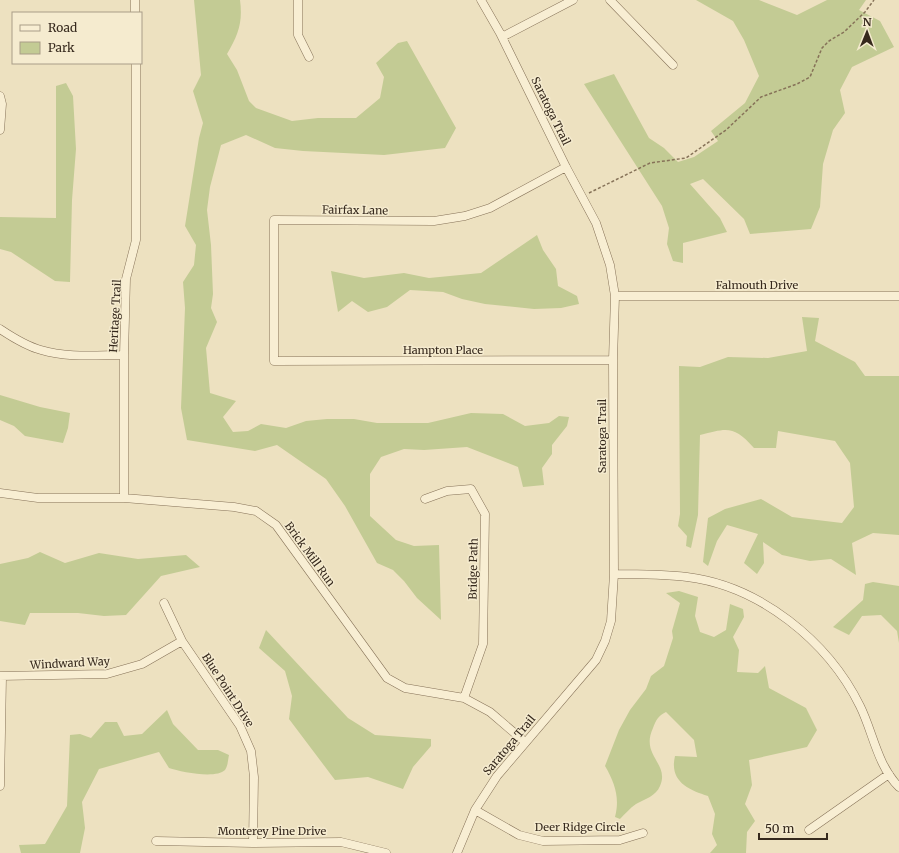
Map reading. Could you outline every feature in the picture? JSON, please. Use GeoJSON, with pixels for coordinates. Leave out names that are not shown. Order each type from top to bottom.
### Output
{"type":"FeatureCollection","features":[{"type":"Feature","properties":{"kind":"street"},"geometry":{"type":"LineString","coordinates":[[136,0],[136,12]]}},
{"type":"Feature","properties":{"kind":"street"},"geometry":{"type":"LineString","coordinates":[[298,0],[298,35],[309,57]]}},
{"type":"Feature","properties":{"kind":"street","name":"Saratoga Trail"},"geometry":{"type":"LineString","coordinates":[[456,853],[474,810],[497,776],[596,660],[605,641],[611,621],[614,574],[613,360],[615,296],[604,244],[596,223],[566,167],[502,37],[481,0]]}},
{"type":"Feature","properties":{"kind":"street"},"geometry":{"type":"LineString","coordinates":[[502,37],[573,0]]}},
{"type":"Feature","properties":{"kind":"street"},"geometry":{"type":"LineString","coordinates":[[610,0],[673,65]]}},
{"type":"Feature","properties":{"kind":"street","name":"Heritage Trail"},"geometry":{"type":"LineString","coordinates":[[124,498],[124,355],[126,279],[136,240],[136,64]]}},
{"type":"Feature","properties":{"kind":"street"},"geometry":{"type":"LineString","coordinates":[[0,96],[2,104],[0,130]]}},
{"type":"Feature","properties":{"kind":"street","name":"Fairfax Lane"},"geometry":{"type":"LineString","coordinates":[[274,361],[274,220],[434,221],[465,216],[490,208],[566,167]]}},
{"type":"Feature","properties":{"kind":"street","name":"Falmouth Drive"},"geometry":{"type":"LineString","coordinates":[[615,296],[899,296]]}},
{"type":"Feature","properties":{"kind":"street"},"geometry":{"type":"LineString","coordinates":[[0,329],[14,339],[41,350],[68,354],[124,355]]}},
{"type":"Feature","properties":{"kind":"street","name":"Hampton Place"},"geometry":{"type":"LineString","coordinates":[[274,361],[613,360]]}},
{"type":"Feature","properties":{"kind":"street","name":"Bridge Path"},"geometry":{"type":"LineString","coordinates":[[425,499],[447,491],[471,489],[485,514],[483,644],[464,698]]}},
{"type":"Feature","properties":{"kind":"street","name":"Brick Mill Run"},"geometry":{"type":"LineString","coordinates":[[0,493],[38,498],[124,498],[234,507],[256,511],[276,525],[387,678],[405,688],[464,698],[490,712],[525,742]]}},
{"type":"Feature","properties":{"kind":"street"},"geometry":{"type":"LineString","coordinates":[[614,574],[654,574],[696,579],[739,592],[778,612],[812,639],[835,666],[859,706],[877,753],[889,774],[899,787]]}},
{"type":"Feature","properties":{"kind":"street","name":"Blue Point Drive"},"geometry":{"type":"LineString","coordinates":[[164,603],[182,641],[240,726],[251,752],[254,777],[253,843]]}},
{"type":"Feature","properties":{"kind":"street","name":"Windward Way"},"geometry":{"type":"LineString","coordinates":[[1,676],[107,674],[142,664],[182,641]]}},
{"type":"Feature","properties":{"kind":"street"},"geometry":{"type":"LineString","coordinates":[[0,786],[1,676]]}},
{"type":"Feature","properties":{"kind":"street"},"geometry":{"type":"LineString","coordinates":[[809,830],[889,774]]}},
{"type":"Feature","properties":{"kind":"street","name":"Deer Ridge Circle"},"geometry":{"type":"LineString","coordinates":[[474,810],[519,835],[543,841],[620,840],[643,833]]}},
{"type":"Feature","properties":{"kind":"street","name":"Monterey Pine Drive"},"geometry":{"type":"LineString","coordinates":[[156,841],[253,843],[341,842],[386,853]]}},
{"type":"Feature","properties":{"kind":"path"},"geometry":{"type":"LineString","coordinates":[[582,196],[650,163],[686,158],[726,130],[761,97],[790,87],[810,77],[822,48],[844,32],[865,12],[874,0]]}},
{"type":"Feature","properties":{"kind":"green space"},"geometry":{"type":"Polygon","coordinates":[[[194,0],[240,0],[241,15],[239,28],[227,54],[237,70],[249,101],[256,108],[292,121],[318,118],[356,118],[380,98],[384,77],[376,63],[398,43],[407,41],[456,128],[445,148],[384,155],[275,148],[246,135],[221,145],[210,187],[207,210],[211,245],[213,294],[211,308],[217,322],[206,348],[210,393],[236,401],[223,417],[233,432],[248,431],[261,424],[286,428],[306,421],[327,419],[354,419],[377,423],[428,423],[471,413],[503,414],[525,426],[549,423],[559,416],[569,417],[567,426],[552,445],[552,454],[542,468],[544,485],[523,487],[518,467],[467,447],[424,450],[404,449],[381,457],[370,474],[370,516],[396,540],[414,546],[439,545],[441,620],[417,598],[393,570],[377,563],[345,506],[326,479],[277,445],[255,451],[187,440],[181,408],[185,308],[183,282],[194,265],[196,245],[185,226],[199,138],[203,123],[193,91],[201,75],[194,0]]]}},
{"type":"Feature","properties":{"kind":"green space"},"geometry":{"type":"Polygon","coordinates":[[[696,0],[759,0],[797,15],[827,0],[866,0],[859,10],[880,21],[894,47],[852,67],[840,90],[845,113],[833,130],[823,164],[820,207],[811,229],[750,234],[744,219],[703,179],[690,184],[720,218],[727,232],[683,243],[683,263],[673,261],[667,244],[669,228],[662,206],[584,84],[614,74],[649,138],[664,148],[678,162],[694,157],[718,141],[711,131],[745,103],[759,76],[744,40],[733,21],[696,0]]]}},
{"type":"Feature","properties":{"kind":"green space"},"geometry":{"type":"Polygon","coordinates":[[[66,83],[73,96],[76,149],[72,200],[70,282],[55,281],[11,252],[0,249],[0,217],[56,218],[56,86],[66,83]]]}},
{"type":"Feature","properties":{"kind":"green space"},"geometry":{"type":"Polygon","coordinates":[[[537,235],[543,250],[556,269],[558,286],[577,296],[579,304],[561,308],[534,309],[485,304],[462,299],[443,292],[410,290],[387,307],[368,312],[352,301],[338,312],[331,271],[364,278],[404,273],[429,278],[481,273],[537,235]]]}},
{"type":"Feature","properties":{"kind":"green space"},"geometry":{"type":"Polygon","coordinates":[[[802,317],[819,318],[815,341],[855,362],[865,376],[899,376],[899,535],[873,533],[852,543],[856,575],[831,559],[810,561],[782,555],[763,542],[764,563],[757,574],[744,563],[758,534],[727,525],[717,541],[708,566],[703,562],[708,518],[725,509],[761,499],[792,517],[842,523],[854,507],[850,463],[835,441],[778,431],[776,448],[754,448],[741,435],[730,430],[724,430],[700,435],[698,515],[691,548],[686,546],[687,536],[678,526],[680,514],[679,366],[700,367],[728,357],[768,358],[807,351],[802,317]]]}},
{"type":"Feature","properties":{"kind":"green space"},"geometry":{"type":"Polygon","coordinates":[[[0,395],[40,407],[70,413],[68,428],[63,443],[25,436],[14,426],[0,420],[0,395]]]}},
{"type":"Feature","properties":{"kind":"green space"},"geometry":{"type":"Polygon","coordinates":[[[40,552],[65,563],[99,553],[138,559],[186,555],[200,567],[161,576],[126,615],[104,616],[78,613],[30,613],[25,625],[0,621],[0,564],[28,558],[40,552]]]}},
{"type":"Feature","properties":{"kind":"green space"},"geometry":{"type":"Polygon","coordinates":[[[873,582],[899,586],[899,643],[897,631],[881,615],[862,616],[849,635],[833,627],[863,600],[865,584],[873,582]]]}},
{"type":"Feature","properties":{"kind":"green space"},"geometry":{"type":"Polygon","coordinates":[[[679,591],[698,597],[695,616],[700,632],[714,637],[726,630],[730,604],[743,609],[744,617],[733,637],[739,650],[737,672],[758,673],[765,666],[769,688],[806,708],[817,730],[807,747],[749,760],[752,785],[745,804],[755,821],[747,832],[746,853],[710,853],[717,845],[712,834],[715,814],[708,796],[694,791],[682,783],[675,772],[674,765],[675,756],[697,757],[694,740],[666,712],[656,720],[650,738],[652,753],[661,771],[662,778],[660,786],[653,795],[636,804],[620,819],[615,817],[617,803],[616,791],[605,766],[619,730],[630,710],[646,689],[651,676],[664,666],[673,638],[672,631],[680,603],[666,593],[679,591]]]}},
{"type":"Feature","properties":{"kind":"green space"},"geometry":{"type":"Polygon","coordinates":[[[266,630],[348,718],[375,735],[431,739],[431,746],[413,767],[403,789],[368,777],[335,780],[289,719],[292,696],[285,671],[259,648],[266,630]]]}},
{"type":"Feature","properties":{"kind":"green space"},"geometry":{"type":"Polygon","coordinates":[[[167,710],[173,724],[198,750],[218,750],[229,755],[225,770],[221,773],[206,774],[174,770],[169,768],[159,752],[99,769],[82,802],[85,828],[80,853],[21,853],[19,845],[45,844],[67,806],[70,735],[80,734],[91,738],[105,722],[117,722],[124,736],[142,734],[167,710]]]}}]}
